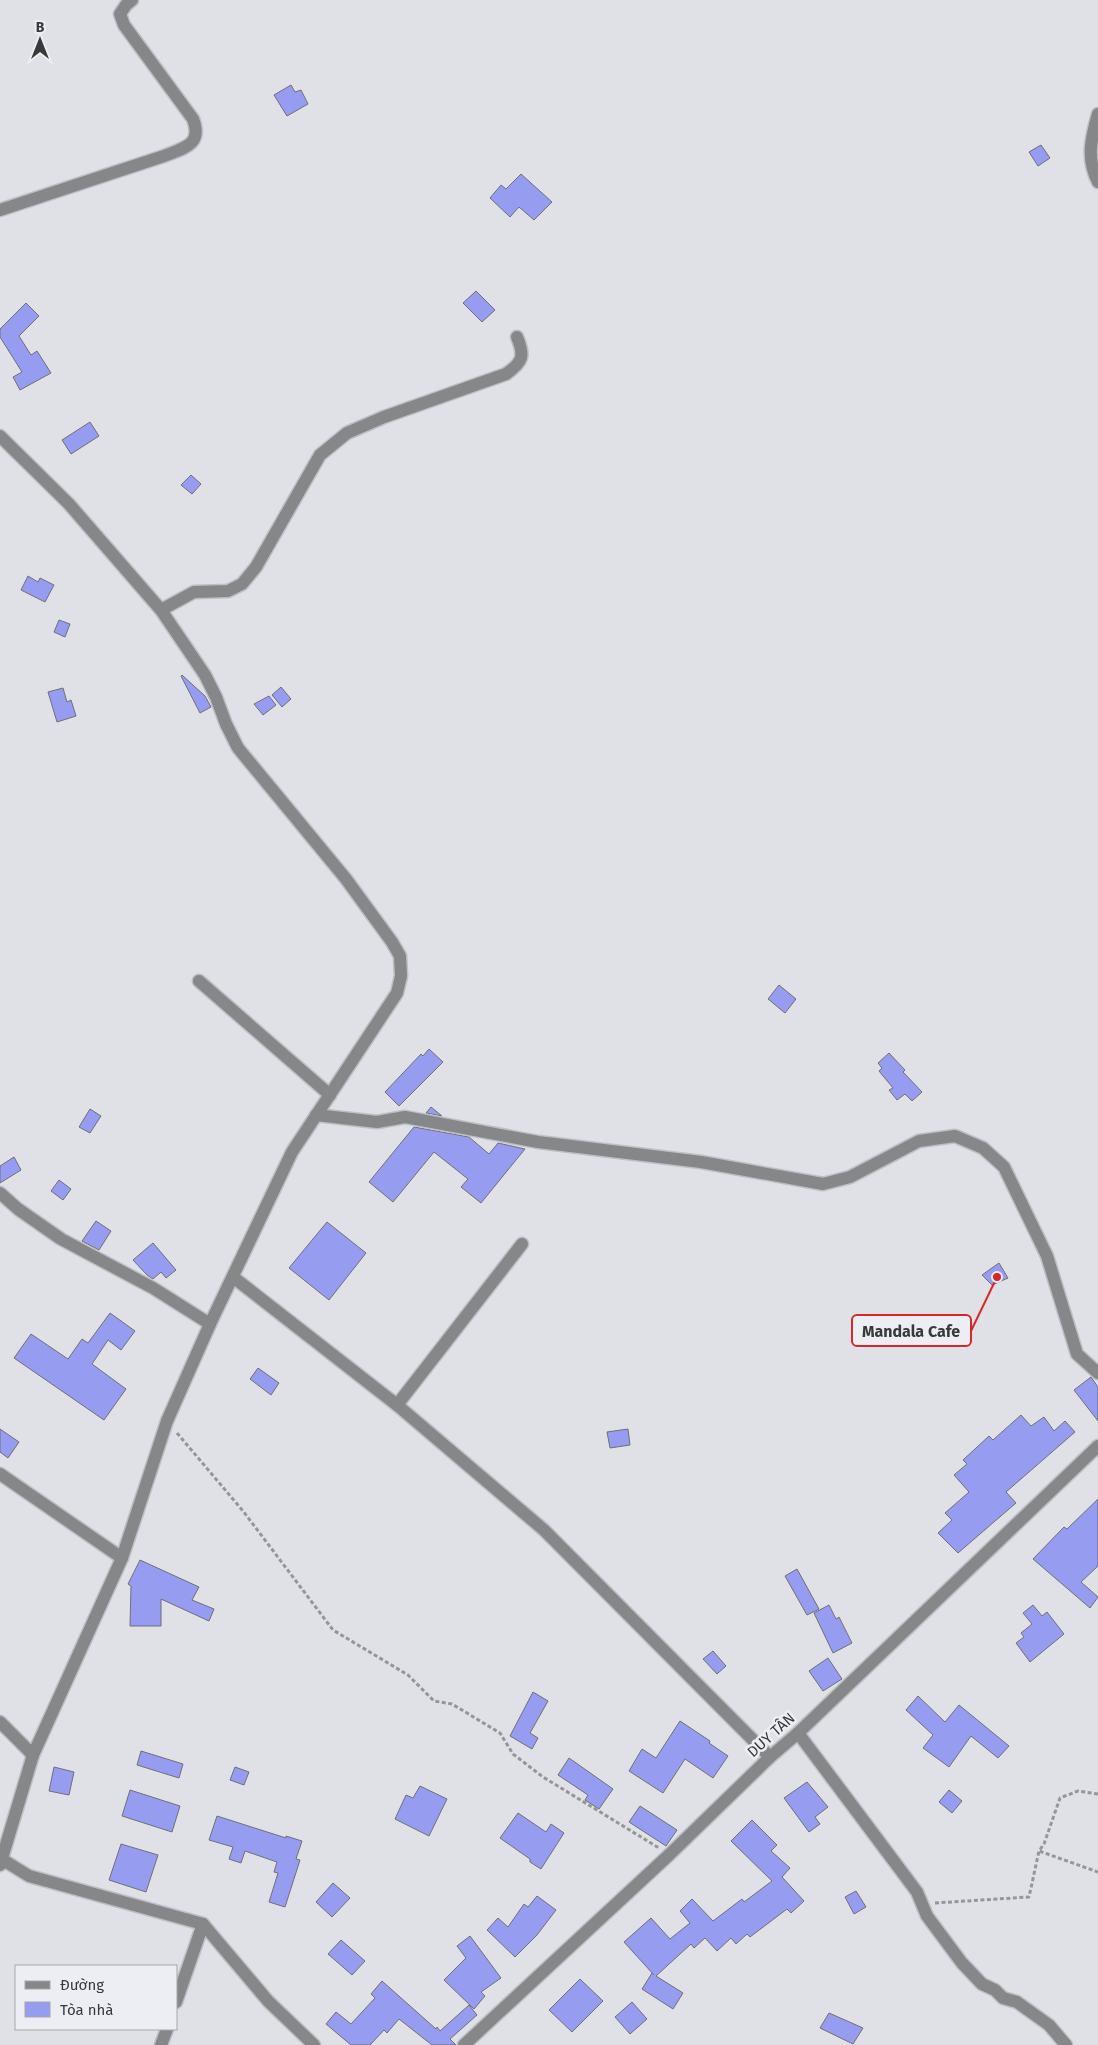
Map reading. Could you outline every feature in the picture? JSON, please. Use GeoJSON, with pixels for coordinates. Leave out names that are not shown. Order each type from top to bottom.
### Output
{"type":"FeatureCollection","features":[{"type":"Feature","properties":{"kind":"street"},"geometry":{"type":"LineString","coordinates":[[0,210],[164,156],[194,141],[196,135],[193,119],[124,25],[120,14],[132,0]]}},
{"type":"Feature","properties":{"kind":"street"},"geometry":{"type":"LineString","coordinates":[[1098,114],[1090,149],[1090,162],[1098,182]]}},
{"type":"Feature","properties":{"kind":"street"},"geometry":{"type":"LineString","coordinates":[[161,610],[194,592],[228,591],[242,584],[256,567],[320,455],[347,433],[384,417],[506,374],[521,360],[523,350],[517,337]]}},
{"type":"Feature","properties":{"kind":"street"},"geometry":{"type":"LineString","coordinates":[[0,436],[69,504],[161,610],[205,674],[238,748],[382,925],[400,956],[401,976],[397,993],[292,1152],[210,1324],[167,1421],[122,1558],[33,1755],[1,1861],[29,1876],[203,1924],[268,2001],[314,2045]]}},
{"type":"Feature","properties":{"kind":"street"},"geometry":{"type":"LineString","coordinates":[[199,981],[330,1095]]}},
{"type":"Feature","properties":{"kind":"street"},"geometry":{"type":"LineString","coordinates":[[316,1115],[377,1122],[404,1117],[538,1142],[701,1162],[823,1184],[850,1178],[919,1140],[955,1136],[983,1148],[1004,1167],[1047,1256],[1077,1354],[1098,1373]]}},
{"type":"Feature","properties":{"kind":"street"},"geometry":{"type":"LineString","coordinates":[[0,1193],[18,1209],[61,1239],[152,1288],[210,1324]]}},
{"type":"Feature","properties":{"kind":"street"},"geometry":{"type":"LineString","coordinates":[[397,1405],[522,1244]]}},
{"type":"Feature","properties":{"kind":"street"},"geometry":{"type":"LineString","coordinates":[[233,1276],[397,1405],[544,1530],[770,1757]]}},
{"type":"Feature","properties":{"kind":"street","name":"DUY TÂN"},"geometry":{"type":"LineString","coordinates":[[465,2045],[670,1854],[770,1757],[798,1733],[1098,1446]]}},
{"type":"Feature","properties":{"kind":"street"},"geometry":{"type":"LineString","coordinates":[[0,1474],[122,1558]]}},
{"type":"Feature","properties":{"kind":"street"},"geometry":{"type":"LineString","coordinates":[[0,1722],[33,1755]]}},
{"type":"Feature","properties":{"kind":"street"},"geometry":{"type":"LineString","coordinates":[[798,1733],[917,1892],[927,1916],[954,1954],[982,1984],[995,1990],[1003,1998],[1018,2002],[1026,2007],[1049,2025],[1066,2045]]}},
{"type":"Feature","properties":{"kind":"street"},"geometry":{"type":"LineString","coordinates":[[178,1996],[203,1924]]}},
{"type":"Feature","properties":{"kind":"street"},"geometry":{"type":"LineString","coordinates":[[161,2045],[167,2030]]}},
{"type":"Feature","properties":{"kind":"path"},"geometry":{"type":"LineString","coordinates":[[167,1421],[244,1511],[333,1630],[408,1675],[434,1701],[452,1704],[500,1733],[513,1754],[543,1777],[670,1854]]}},
{"type":"Feature","properties":{"kind":"path"},"geometry":{"type":"LineString","coordinates":[[921,1904],[1029,1897],[1039,1850],[1044,1844],[1060,1798],[1078,1791],[1098,1794]]}},
{"type":"Feature","properties":{"kind":"path"},"geometry":{"type":"LineString","coordinates":[[1039,1850],[1098,1872]]}},
{"type":"Feature","properties":{"kind":"building"},"geometry":{"type":"Polygon","coordinates":[[[291,85],[295,92],[301,90],[308,104],[287,116],[274,95],[291,85]]]}},
{"type":"Feature","properties":{"kind":"building"},"geometry":{"type":"Polygon","coordinates":[[[1041,145],[1050,158],[1038,166],[1029,152],[1041,145]]]}},
{"type":"Feature","properties":{"kind":"building"},"geometry":{"type":"Polygon","coordinates":[[[521,174],[552,202],[534,220],[519,207],[510,217],[490,198],[501,185],[506,189],[521,174]]]}},
{"type":"Feature","properties":{"kind":"building"},"geometry":{"type":"Polygon","coordinates":[[[476,291],[495,310],[482,322],[463,303],[476,291]]]}},
{"type":"Feature","properties":{"kind":"building"},"geometry":{"type":"Polygon","coordinates":[[[26,303],[39,316],[19,336],[31,355],[37,351],[51,373],[20,390],[13,377],[22,372],[0,337],[0,329],[26,303]]]}},
{"type":"Feature","properties":{"kind":"building"},"geometry":{"type":"Polygon","coordinates":[[[90,422],[99,436],[71,454],[62,440],[90,422]]]}},
{"type":"Feature","properties":{"kind":"building"},"geometry":{"type":"Polygon","coordinates":[[[191,475],[201,484],[192,494],[181,485],[191,475]]]}},
{"type":"Feature","properties":{"kind":"building"},"geometry":{"type":"Polygon","coordinates":[[[28,576],[38,582],[40,578],[54,585],[45,602],[21,590],[28,576]]]}},
{"type":"Feature","properties":{"kind":"building"},"geometry":{"type":"Polygon","coordinates":[[[59,620],[70,624],[65,637],[54,632],[59,620]]]}},
{"type":"Feature","properties":{"kind":"building"},"geometry":{"type":"Polygon","coordinates":[[[182,675],[205,696],[211,707],[200,713],[182,675]]]}},
{"type":"Feature","properties":{"kind":"building"},"geometry":{"type":"Polygon","coordinates":[[[281,687],[291,699],[282,707],[272,695],[281,687]]]}},
{"type":"Feature","properties":{"kind":"building"},"geometry":{"type":"Polygon","coordinates":[[[63,688],[67,702],[71,700],[76,716],[57,722],[48,692],[63,688]]]}},
{"type":"Feature","properties":{"kind":"building"},"geometry":{"type":"Polygon","coordinates":[[[269,696],[276,705],[263,715],[254,704],[269,696]]]}},
{"type":"Feature","properties":{"kind":"building"},"geometry":{"type":"Polygon","coordinates":[[[779,985],[796,999],[785,1013],[768,999],[779,985]]]}},
{"type":"Feature","properties":{"kind":"building"},"geometry":{"type":"Polygon","coordinates":[[[429,1049],[443,1062],[399,1106],[385,1092],[421,1054],[423,1056],[429,1049]]]}},
{"type":"Feature","properties":{"kind":"building"},"geometry":{"type":"Polygon","coordinates":[[[889,1053],[905,1070],[903,1072],[922,1092],[912,1101],[905,1094],[897,1100],[889,1090],[893,1088],[879,1071],[882,1068],[878,1063],[889,1053]]]}},
{"type":"Feature","properties":{"kind":"building"},"geometry":{"type":"Polygon","coordinates":[[[431,1107],[442,1116],[426,1113],[431,1107]]]}},
{"type":"Feature","properties":{"kind":"building"},"geometry":{"type":"Polygon","coordinates":[[[90,1109],[101,1116],[90,1133],[79,1127],[90,1109]]]}},
{"type":"Feature","properties":{"kind":"building"},"geometry":{"type":"Polygon","coordinates":[[[414,1127],[469,1137],[489,1154],[498,1143],[525,1149],[481,1203],[461,1187],[468,1179],[434,1152],[393,1202],[369,1182],[414,1127]]]}},
{"type":"Feature","properties":{"kind":"building"},"geometry":{"type":"Polygon","coordinates":[[[14,1157],[21,1170],[0,1183],[0,1166],[14,1157]]]}},
{"type":"Feature","properties":{"kind":"building"},"geometry":{"type":"Polygon","coordinates":[[[59,1180],[71,1189],[63,1200],[51,1191],[59,1180]]]}},
{"type":"Feature","properties":{"kind":"building"},"geometry":{"type":"Polygon","coordinates":[[[96,1221],[111,1231],[99,1250],[82,1241],[96,1221]]]}},
{"type":"Feature","properties":{"kind":"building"},"geometry":{"type":"Polygon","coordinates":[[[327,1222],[366,1253],[329,1300],[289,1268],[327,1222]]]}},
{"type":"Feature","properties":{"kind":"building"},"geometry":{"type":"Polygon","coordinates":[[[153,1243],[176,1270],[166,1278],[161,1272],[153,1279],[133,1260],[153,1243]]]}},
{"type":"Feature","properties":{"kind":"building"},"geometry":{"type":"Polygon","coordinates":[[[999,1263],[1008,1278],[992,1285],[982,1275],[999,1263]]]}},
{"type":"Feature","properties":{"kind":"building"},"geometry":{"type":"Polygon","coordinates":[[[110,1313],[135,1331],[121,1350],[108,1340],[92,1364],[126,1389],[104,1420],[14,1358],[31,1334],[68,1359],[82,1339],[88,1343],[110,1313]]]}},
{"type":"Feature","properties":{"kind":"building"},"geometry":{"type":"Polygon","coordinates":[[[258,1368],[279,1383],[271,1395],[250,1379],[258,1368]]]}},
{"type":"Feature","properties":{"kind":"building"},"geometry":{"type":"Polygon","coordinates":[[[1091,1377],[1098,1387],[1098,1421],[1074,1390],[1091,1377]]]}},
{"type":"Feature","properties":{"kind":"building"},"geometry":{"type":"Polygon","coordinates":[[[1021,1415],[1031,1426],[1044,1417],[1054,1431],[1065,1421],[1075,1432],[1006,1492],[1016,1503],[958,1553],[938,1533],[952,1520],[945,1513],[969,1492],[954,1475],[967,1464],[963,1460],[989,1436],[993,1440],[1021,1415]]]}},
{"type":"Feature","properties":{"kind":"building"},"geometry":{"type":"Polygon","coordinates":[[[0,1429],[19,1442],[8,1458],[0,1452],[0,1429]]]}},
{"type":"Feature","properties":{"kind":"building"},"geometry":{"type":"Polygon","coordinates":[[[628,1429],[630,1445],[610,1448],[607,1432],[628,1429]]]}},
{"type":"Feature","properties":{"kind":"building"},"geometry":{"type":"Polygon","coordinates":[[[1098,1499],[1098,1566],[1081,1582],[1098,1597],[1090,1608],[1033,1559],[1064,1527],[1067,1529],[1098,1499]]]}},
{"type":"Feature","properties":{"kind":"building"},"geometry":{"type":"Polygon","coordinates":[[[140,1560],[199,1587],[192,1600],[214,1609],[209,1621],[161,1599],[161,1626],[130,1626],[131,1586],[128,1584],[140,1560]]]}},
{"type":"Feature","properties":{"kind":"building"},"geometry":{"type":"Polygon","coordinates":[[[797,1569],[819,1609],[807,1615],[785,1576],[797,1569]]]}},
{"type":"Feature","properties":{"kind":"building"},"geometry":{"type":"Polygon","coordinates":[[[829,1605],[836,1619],[839,1617],[852,1643],[833,1653],[814,1613],[829,1605]]]}},
{"type":"Feature","properties":{"kind":"building"},"geometry":{"type":"Polygon","coordinates":[[[1033,1605],[1042,1616],[1047,1612],[1064,1634],[1030,1662],[1016,1643],[1024,1637],[1021,1633],[1032,1624],[1023,1613],[1033,1605]]]}},
{"type":"Feature","properties":{"kind":"building"},"geometry":{"type":"Polygon","coordinates":[[[713,1651],[726,1666],[717,1674],[703,1659],[713,1651]]]}},
{"type":"Feature","properties":{"kind":"building"},"geometry":{"type":"Polygon","coordinates":[[[828,1658],[842,1679],[823,1691],[809,1671],[828,1658]]]}},
{"type":"Feature","properties":{"kind":"building"},"geometry":{"type":"Polygon","coordinates":[[[533,1692],[548,1701],[530,1733],[538,1738],[532,1749],[510,1736],[533,1692]]]}},
{"type":"Feature","properties":{"kind":"building"},"geometry":{"type":"Polygon","coordinates":[[[918,1696],[945,1722],[959,1705],[1009,1746],[998,1758],[971,1736],[949,1767],[923,1748],[933,1735],[906,1710],[918,1696]]]}},
{"type":"Feature","properties":{"kind":"building"},"geometry":{"type":"Polygon","coordinates":[[[680,1721],[710,1741],[709,1743],[728,1756],[713,1778],[685,1759],[663,1793],[629,1771],[642,1749],[656,1758],[680,1721]]]}},
{"type":"Feature","properties":{"kind":"building"},"geometry":{"type":"Polygon","coordinates":[[[141,1751],[183,1764],[179,1778],[137,1765],[141,1751]]]}},
{"type":"Feature","properties":{"kind":"building"},"geometry":{"type":"Polygon","coordinates":[[[569,1758],[613,1789],[599,1809],[585,1800],[588,1795],[558,1775],[569,1758]]]}},
{"type":"Feature","properties":{"kind":"building"},"geometry":{"type":"Polygon","coordinates":[[[54,1767],[74,1772],[69,1795],[49,1791],[54,1767]]]}},
{"type":"Feature","properties":{"kind":"building"},"geometry":{"type":"Polygon","coordinates":[[[235,1767],[249,1772],[244,1785],[230,1780],[235,1767]]]}},
{"type":"Feature","properties":{"kind":"building"},"geometry":{"type":"Polygon","coordinates":[[[807,1782],[828,1807],[815,1817],[820,1824],[809,1832],[784,1798],[807,1782]]]}},
{"type":"Feature","properties":{"kind":"building"},"geometry":{"type":"Polygon","coordinates":[[[420,1786],[447,1799],[429,1836],[395,1819],[406,1795],[413,1798],[420,1786]]]}},
{"type":"Feature","properties":{"kind":"building"},"geometry":{"type":"Polygon","coordinates":[[[130,1790],[180,1806],[172,1832],[122,1816],[130,1790]]]}},
{"type":"Feature","properties":{"kind":"building"},"geometry":{"type":"Polygon","coordinates":[[[949,1790],[962,1801],[952,1813],[939,1802],[949,1790]]]}},
{"type":"Feature","properties":{"kind":"building"},"geometry":{"type":"Polygon","coordinates":[[[640,1806],[677,1830],[666,1846],[629,1822],[640,1806]]]}},
{"type":"Feature","properties":{"kind":"building"},"geometry":{"type":"Polygon","coordinates":[[[518,1813],[546,1832],[551,1824],[564,1833],[541,1869],[500,1838],[518,1813]]]}},
{"type":"Feature","properties":{"kind":"building"},"geometry":{"type":"Polygon","coordinates":[[[217,1816],[286,1838],[286,1836],[302,1841],[296,1859],[300,1860],[285,1907],[269,1902],[278,1873],[274,1872],[277,1862],[245,1851],[241,1863],[229,1859],[233,1847],[209,1840],[217,1816]]]}},
{"type":"Feature","properties":{"kind":"building"},"geometry":{"type":"Polygon","coordinates":[[[752,1820],[777,1845],[771,1851],[790,1868],[782,1877],[804,1901],[791,1913],[787,1909],[750,1937],[747,1934],[736,1944],[731,1938],[717,1951],[705,1938],[694,1948],[691,1944],[656,1976],[683,1993],[673,2009],[642,1989],[652,1973],[654,1975],[624,1942],[651,1918],[670,1939],[690,1923],[680,1911],[692,1899],[713,1921],[742,1899],[744,1902],[772,1881],[731,1841],[752,1820]]]}},
{"type":"Feature","properties":{"kind":"building"},"geometry":{"type":"Polygon","coordinates":[[[121,1844],[158,1855],[146,1892],[109,1880],[121,1844]]]}},
{"type":"Feature","properties":{"kind":"building"},"geometry":{"type":"Polygon","coordinates":[[[333,1883],[350,1898],[332,1917],[316,1902],[333,1883]]]}},
{"type":"Feature","properties":{"kind":"building"},"geometry":{"type":"Polygon","coordinates":[[[856,1891],[866,1907],[854,1914],[845,1897],[856,1891]]]}},
{"type":"Feature","properties":{"kind":"building"},"geometry":{"type":"Polygon","coordinates":[[[537,1896],[556,1910],[537,1935],[515,1957],[487,1930],[498,1918],[508,1927],[524,1904],[528,1907],[537,1896]]]}},
{"type":"Feature","properties":{"kind":"building"},"geometry":{"type":"Polygon","coordinates":[[[470,1936],[501,1978],[481,1992],[485,1996],[474,2009],[444,1980],[466,1958],[457,1946],[470,1936]]]}},
{"type":"Feature","properties":{"kind":"building"},"geometry":{"type":"Polygon","coordinates":[[[341,1940],[365,1961],[352,1975],[328,1954],[341,1940]]]}},
{"type":"Feature","properties":{"kind":"building"},"geometry":{"type":"Polygon","coordinates":[[[580,1979],[603,2001],[572,2032],[549,2010],[580,1979]]]}},
{"type":"Feature","properties":{"kind":"building"},"geometry":{"type":"Polygon","coordinates":[[[382,1981],[440,2031],[469,2005],[477,2015],[450,2039],[456,2045],[432,2045],[399,2019],[387,2033],[384,2030],[370,2045],[351,2045],[326,2024],[336,2012],[351,2024],[375,1998],[371,1994],[382,1981]]]}},
{"type":"Feature","properties":{"kind":"building"},"geometry":{"type":"Polygon","coordinates":[[[632,2002],[647,2019],[630,2034],[615,2017],[632,2002]]]}},
{"type":"Feature","properties":{"kind":"building"},"geometry":{"type":"Polygon","coordinates":[[[829,2013],[863,2028],[853,2044],[820,2028],[829,2013]]]}},
{"type":"Feature","properties":{"kind":"place","name":"Mandala Cafe"},"geometry":{"type":"Point","coordinates":[997,1277]}}]}
